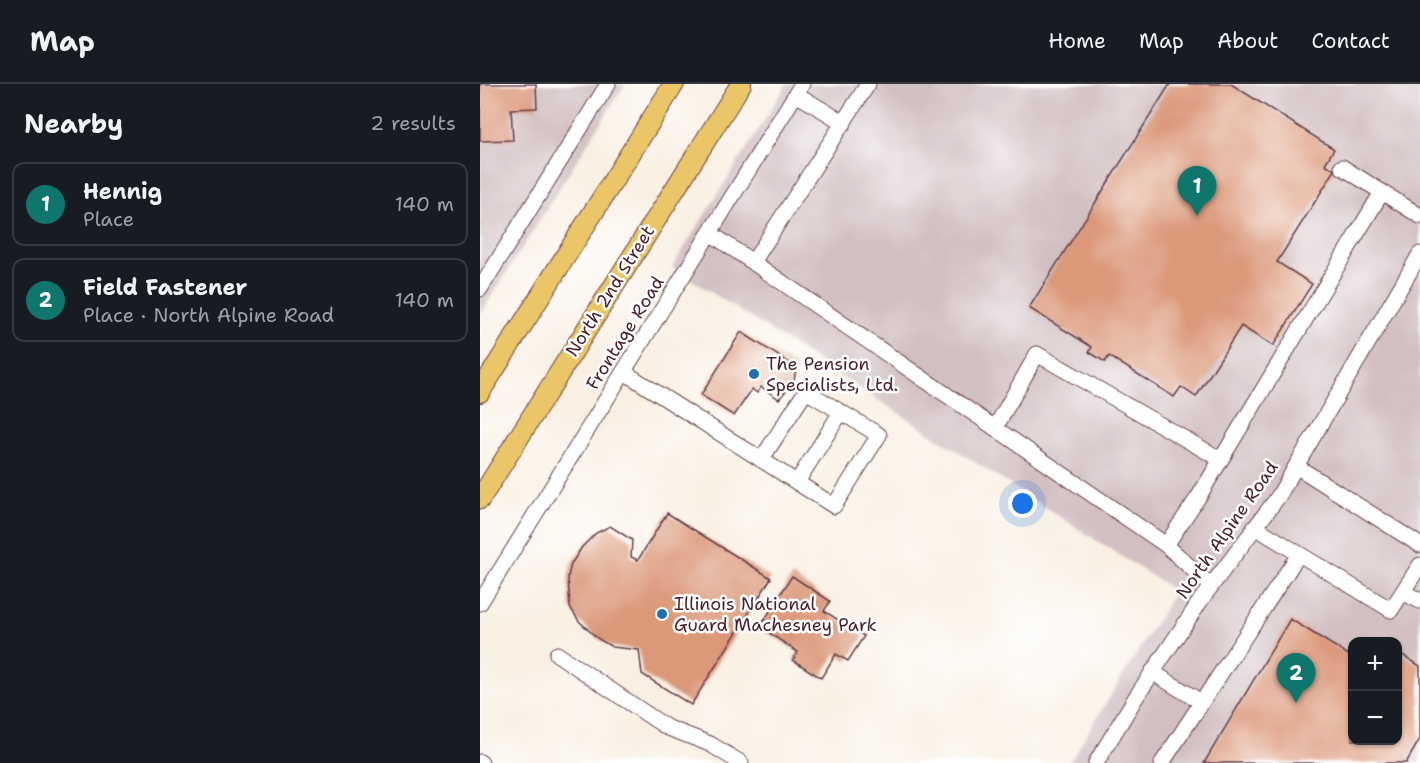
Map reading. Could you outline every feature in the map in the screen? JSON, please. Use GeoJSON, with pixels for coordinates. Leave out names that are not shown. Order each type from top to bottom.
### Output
{"type":"FeatureCollection","features":[{"type":"Feature","properties":{"kind":"main road"},"geometry":{"type":"LineString","coordinates":[[480,392],[674,84]]}},
{"type":"Feature","properties":{"kind":"main road","name":"North 2nd Street"},"geometry":{"type":"LineString","coordinates":[[480,499],[741,84]]}},
{"type":"Feature","properties":{"kind":"street"},"geometry":{"type":"LineString","coordinates":[[480,290],[608,84]]}},
{"type":"Feature","properties":{"kind":"street"},"geometry":{"type":"LineString","coordinates":[[753,262],[868,84]]}},
{"type":"Feature","properties":{"kind":"street"},"geometry":{"type":"LineString","coordinates":[[799,89],[843,123]]}},
{"type":"Feature","properties":{"kind":"street","name":"Frontage Road"},"geometry":{"type":"LineString","coordinates":[[480,603],[799,89]]}},
{"type":"Feature","properties":{"kind":"street"},"geometry":{"type":"LineString","coordinates":[[1342,167],[1420,216]]}},
{"type":"Feature","properties":{"kind":"street"},"geometry":{"type":"LineString","coordinates":[[1166,545],[1199,496],[1382,192]]}},
{"type":"Feature","properties":{"kind":"street"},"geometry":{"type":"LineString","coordinates":[[710,233],[1166,545],[1211,586]]}},
{"type":"Feature","properties":{"kind":"street","name":"North Alpine Road"},"geometry":{"type":"LineString","coordinates":[[1096,763],[1152,672],[1211,586],[1278,497],[1420,254]]}},
{"type":"Feature","properties":{"kind":"street"},"geometry":{"type":"LineString","coordinates":[[995,428],[1037,354],[1220,459]]}},
{"type":"Feature","properties":{"kind":"street"},"geometry":{"type":"LineString","coordinates":[[624,372],[761,460],[834,506],[879,435],[806,391],[761,460]]}},
{"type":"Feature","properties":{"kind":"street"},"geometry":{"type":"LineString","coordinates":[[797,482],[841,412]]}},
{"type":"Feature","properties":{"kind":"street"},"geometry":{"type":"LineString","coordinates":[[1296,466],[1420,544]]}},
{"type":"Feature","properties":{"kind":"street"},"geometry":{"type":"LineString","coordinates":[[1255,527],[1391,610],[1420,565]]}},
{"type":"Feature","properties":{"kind":"street"},"geometry":{"type":"LineString","coordinates":[[1162,763],[1299,554]]}},
{"type":"Feature","properties":{"kind":"street"},"geometry":{"type":"LineString","coordinates":[[1403,592],[1420,601]]}},
{"type":"Feature","properties":{"kind":"street"},"geometry":{"type":"LineString","coordinates":[[557,654],[666,727],[710,744],[741,763]]}},
{"type":"Feature","properties":{"kind":"street"},"geometry":{"type":"LineString","coordinates":[[1152,672],[1201,702]]}},
{"type":"Feature","properties":{"kind":"shaded area"},"geometry":{"type":"Polygon","coordinates":[[[480,84],[625,84],[480,315],[480,84]]]}},
{"type":"Feature","properties":{"kind":"shaded area"},"geometry":{"type":"Polygon","coordinates":[[[787,84],[1420,84],[1420,763],[1069,763],[1175,591],[672,267],[787,84]]]}},
{"type":"Feature","properties":{"kind":"building"},"geometry":{"type":"Polygon","coordinates":[[[480,84],[536,84],[537,108],[511,109],[513,140],[480,141],[480,84]]]}},
{"type":"Feature","properties":{"kind":"building"},"geometry":{"type":"Polygon","coordinates":[[[1170,84],[1231,84],[1334,149],[1325,164],[1335,170],[1277,262],[1312,284],[1273,346],[1241,326],[1196,397],[1181,387],[1174,397],[1109,356],[1105,362],[1089,352],[1092,347],[1029,308],[1170,84]]]}},
{"type":"Feature","properties":{"kind":"building","name":"The Pension Specialists, Ltd."},"geometry":{"type":"Polygon","coordinates":[[[741,332],[796,367],[794,381],[779,399],[761,387],[757,393],[752,389],[734,416],[701,395],[741,332]]]}},
{"type":"Feature","properties":{"kind":"building","name":"Illinois National Guard Machesney Park"},"geometry":{"type":"Polygon","coordinates":[[[667,513],[771,578],[691,705],[642,674],[639,650],[612,647],[597,638],[579,621],[570,607],[568,577],[571,564],[582,547],[596,533],[610,526],[632,540],[631,557],[638,560],[667,513]]]}},
{"type":"Feature","properties":{"kind":"building"},"geometry":{"type":"Polygon","coordinates":[[[792,576],[830,601],[824,611],[864,636],[848,661],[836,654],[821,678],[793,660],[798,652],[760,627],[792,576]]]}},
{"type":"Feature","properties":{"kind":"building"},"geometry":{"type":"Polygon","coordinates":[[[1290,619],[1348,655],[1348,745],[1402,745],[1402,655],[1420,666],[1420,739],[1406,763],[1204,763],[1290,619]]]}},
{"type":"Feature","properties":{"kind":"place","name":"Hennig"},"geometry":{"type":"Point","coordinates":[1197,216]}},
{"type":"Feature","properties":{"kind":"place","name":"The Pension Specialists, Ltd."},"geometry":{"type":"Point","coordinates":[754,374]}},
{"type":"Feature","properties":{"kind":"place","name":"Illinois National Guard Machesney Park"},"geometry":{"type":"Point","coordinates":[662,614]}},
{"type":"Feature","properties":{"kind":"place","name":"Field Fastener"},"geometry":{"type":"Point","coordinates":[1296,703]}}]}
